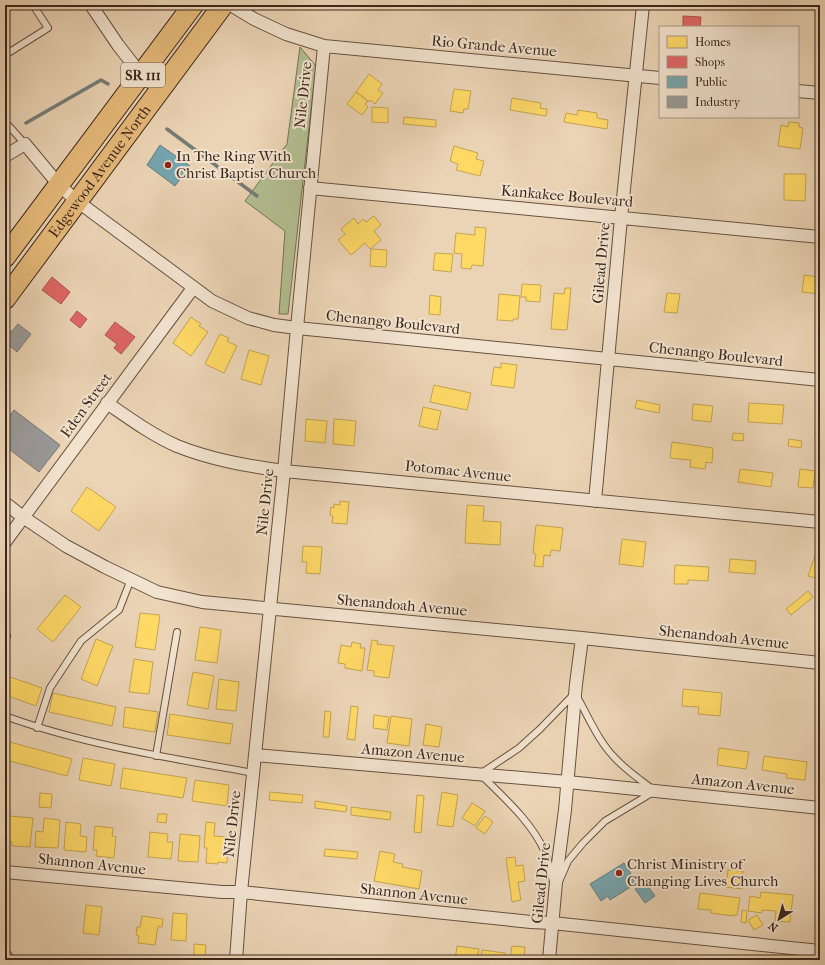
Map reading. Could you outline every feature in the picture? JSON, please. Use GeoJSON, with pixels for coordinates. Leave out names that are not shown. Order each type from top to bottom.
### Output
{"type":"FeatureCollection","features":[{"type":"Feature","properties":{"kind":"main road","name":"Edgewood Avenue North"},"geometry":{"type":"LineString","coordinates":[[5,257],[194,5]]}},
{"type":"Feature","properties":{"kind":"main road","name":"Edgewood Avenue North"},"geometry":{"type":"LineString","coordinates":[[5,298],[223,5]]}},
{"type":"Feature","properties":{"kind":"street"},"geometry":{"type":"LineString","coordinates":[[92,5],[118,45],[142,76],[161,90]]}},
{"type":"Feature","properties":{"kind":"street","name":"Rio Grande Avenue"},"geometry":{"type":"LineString","coordinates":[[231,5],[254,19],[286,34],[324,46],[659,78]]}},
{"type":"Feature","properties":{"kind":"street","name":"Gilead Drive"},"geometry":{"type":"LineString","coordinates":[[594,501],[643,5]]}},
{"type":"Feature","properties":{"kind":"street","name":"Nile Drive"},"geometry":{"type":"LineString","coordinates":[[236,960],[241,892],[284,471],[324,46]]}},
{"type":"Feature","properties":{"kind":"street"},"geometry":{"type":"LineString","coordinates":[[799,91],[820,94]]}},
{"type":"Feature","properties":{"kind":"street"},"geometry":{"type":"LineString","coordinates":[[5,156],[25,144]]}},
{"type":"Feature","properties":{"kind":"street","name":"Chenango Boulevard"},"geometry":{"type":"LineString","coordinates":[[25,144],[59,185],[77,201],[193,288],[230,311],[248,318],[297,328],[820,380]]}},
{"type":"Feature","properties":{"kind":"street","name":"Kankakee Boulevard"},"geometry":{"type":"LineString","coordinates":[[310,188],[820,237]]}},
{"type":"Feature","properties":{"kind":"street","name":"Eden Street"},"geometry":{"type":"LineString","coordinates":[[5,542],[193,288]]}},
{"type":"Feature","properties":{"kind":"street","name":"Potomac Avenue"},"geometry":{"type":"LineString","coordinates":[[107,403],[147,430],[176,445],[213,458],[248,466],[284,471],[820,522]]}},
{"type":"Feature","properties":{"kind":"street","name":"Shenandoah Avenue"},"geometry":{"type":"LineString","coordinates":[[5,503],[66,546],[105,567],[157,592],[202,602],[582,638],[820,663]]}},
{"type":"Feature","properties":{"kind":"street"},"geometry":{"type":"LineString","coordinates":[[568,782],[575,692],[582,638]]}},
{"type":"Feature","properties":{"kind":"street","name":"Amazon Avenue"},"geometry":{"type":"LineString","coordinates":[[255,755],[568,782],[820,808]]}},
{"type":"Feature","properties":{"kind":"street","name":"Gilead Drive"},"geometry":{"type":"LineString","coordinates":[[549,960],[555,891],[568,782]]}},
{"type":"Feature","properties":{"kind":"street","name":"Shannon Avenue"},"geometry":{"type":"LineString","coordinates":[[5,872],[222,892],[241,892],[820,951]]}},
{"type":"Feature","properties":{"kind":"street"},"geometry":{"type":"LineString","coordinates":[[5,955],[8,960]]}},
{"type":"Feature","properties":{"kind":"lane"},"geometry":{"type":"LineString","coordinates":[[5,55],[48,28],[32,5]]}},
{"type":"Feature","properties":{"kind":"lane"},"geometry":{"type":"LineString","coordinates":[[5,124],[8,125],[25,144]]}},
{"type":"Feature","properties":{"kind":"lane"},"geometry":{"type":"LineString","coordinates":[[37,728],[50,688],[81,641],[119,610],[131,579]]}},
{"type":"Feature","properties":{"kind":"lane"},"geometry":{"type":"LineString","coordinates":[[156,756],[176,632]]}},
{"type":"Feature","properties":{"kind":"lane"},"geometry":{"type":"LineString","coordinates":[[575,692],[604,744],[615,759],[654,791],[605,821],[583,843],[568,861],[555,891],[545,853],[533,832],[516,809],[480,774],[519,748],[540,729],[575,692]]}},
{"type":"Feature","properties":{"kind":"lane"},"geometry":{"type":"LineString","coordinates":[[5,716],[37,728],[134,752],[254,772]]}},
{"type":"Feature","properties":{"kind":"green space"},"geometry":{"type":"Polygon","coordinates":[[[300,47],[316,66],[288,314],[279,314],[285,231],[245,201],[287,144],[300,47]]]}},
{"type":"Feature","properties":{"kind":"building: Homes"},"geometry":{"type":"Polygon","coordinates":[[[369,74],[382,84],[378,90],[383,93],[375,104],[370,100],[369,102],[356,92],[369,74]]]}},
{"type":"Feature","properties":{"kind":"building: Homes"},"geometry":{"type":"Polygon","coordinates":[[[454,89],[471,91],[468,109],[464,109],[463,113],[450,111],[454,89]]]}},
{"type":"Feature","properties":{"kind":"building: Homes"},"geometry":{"type":"Polygon","coordinates":[[[356,92],[368,101],[365,104],[368,107],[362,115],[347,104],[356,92]]]}},
{"type":"Feature","properties":{"kind":"building: Homes"},"geometry":{"type":"Polygon","coordinates":[[[512,98],[541,103],[540,108],[547,109],[546,116],[510,110],[512,98]]]}},
{"type":"Feature","properties":{"kind":"building: Homes"},"geometry":{"type":"Polygon","coordinates":[[[372,107],[388,108],[388,123],[372,122],[372,107]]]}},
{"type":"Feature","properties":{"kind":"building: Homes"},"geometry":{"type":"Polygon","coordinates":[[[578,110],[597,113],[597,118],[608,120],[607,129],[564,122],[566,113],[577,115],[578,110]]]}},
{"type":"Feature","properties":{"kind":"building: Homes"},"geometry":{"type":"Polygon","coordinates":[[[404,117],[436,120],[436,127],[403,124],[404,117]]]}},
{"type":"Feature","properties":{"kind":"building: Homes"},"geometry":{"type":"Polygon","coordinates":[[[789,122],[799,123],[799,127],[803,128],[800,149],[778,146],[781,125],[788,127],[789,122]]]}},
{"type":"Feature","properties":{"kind":"building: Homes"},"geometry":{"type":"Polygon","coordinates":[[[454,146],[478,153],[476,159],[484,161],[480,176],[456,170],[458,164],[450,161],[454,146]]]}},
{"type":"Feature","properties":{"kind":"building: Homes"},"geometry":{"type":"Polygon","coordinates":[[[784,174],[806,174],[805,201],[784,200],[784,174]]]}},
{"type":"Feature","properties":{"kind":"building: Homes"},"geometry":{"type":"Polygon","coordinates":[[[374,216],[381,225],[374,231],[381,240],[370,249],[365,243],[351,255],[338,240],[345,234],[341,229],[354,218],[358,224],[363,219],[366,222],[374,216]]]}},
{"type":"Feature","properties":{"kind":"building: Homes"},"geometry":{"type":"Polygon","coordinates":[[[475,227],[486,228],[483,266],[472,265],[471,269],[461,268],[462,254],[454,253],[456,233],[475,235],[475,227]]]}},
{"type":"Feature","properties":{"kind":"building: Homes"},"geometry":{"type":"Polygon","coordinates":[[[371,249],[387,250],[386,267],[370,266],[371,249]]]}},
{"type":"Feature","properties":{"kind":"building: Homes"},"geometry":{"type":"Polygon","coordinates":[[[435,253],[453,254],[451,272],[433,270],[435,253]]]}},
{"type":"Feature","properties":{"kind":"building: Homes"},"geometry":{"type":"Polygon","coordinates":[[[804,275],[820,277],[820,294],[802,292],[804,275]]]}},
{"type":"Feature","properties":{"kind":"building: Homes"},"geometry":{"type":"Polygon","coordinates":[[[522,284],[541,285],[540,302],[526,301],[526,297],[521,297],[522,284]]]}},
{"type":"Feature","properties":{"kind":"building: Homes"},"geometry":{"type":"Polygon","coordinates":[[[565,288],[571,288],[567,330],[551,329],[554,293],[564,294],[565,288]]]}},
{"type":"Feature","properties":{"kind":"building: Homes"},"geometry":{"type":"Polygon","coordinates":[[[667,293],[680,294],[677,313],[664,312],[667,293]]]}},
{"type":"Feature","properties":{"kind":"building: Homes"},"geometry":{"type":"Polygon","coordinates":[[[499,294],[520,296],[518,319],[513,319],[513,321],[497,320],[499,294]]]}},
{"type":"Feature","properties":{"kind":"building: Homes"},"geometry":{"type":"Polygon","coordinates":[[[430,295],[441,297],[440,315],[429,314],[430,295]]]}},
{"type":"Feature","properties":{"kind":"building: Homes"},"geometry":{"type":"Polygon","coordinates":[[[191,317],[201,324],[199,326],[208,332],[191,356],[173,343],[191,317]]]}},
{"type":"Feature","properties":{"kind":"building: Homes"},"geometry":{"type":"Polygon","coordinates":[[[817,331],[820,332],[820,349],[815,348],[817,331]]]}},
{"type":"Feature","properties":{"kind":"building: Homes"},"geometry":{"type":"Polygon","coordinates":[[[220,334],[229,338],[227,341],[237,346],[224,373],[205,364],[220,334]]]}},
{"type":"Feature","properties":{"kind":"building: Homes"},"geometry":{"type":"Polygon","coordinates":[[[249,350],[269,356],[261,385],[241,379],[249,350]]]}},
{"type":"Feature","properties":{"kind":"building: Homes"},"geometry":{"type":"Polygon","coordinates":[[[501,363],[517,365],[514,388],[491,385],[494,367],[501,368],[501,363]]]}},
{"type":"Feature","properties":{"kind":"building: Homes"},"geometry":{"type":"Polygon","coordinates":[[[434,385],[471,393],[467,410],[430,402],[434,385]]]}},
{"type":"Feature","properties":{"kind":"building: Homes"},"geometry":{"type":"Polygon","coordinates":[[[637,400],[660,405],[659,413],[635,408],[637,400]]]}},
{"type":"Feature","properties":{"kind":"building: Homes"},"geometry":{"type":"Polygon","coordinates":[[[749,403],[784,405],[782,424],[748,422],[749,403]]]}},
{"type":"Feature","properties":{"kind":"building: Homes"},"geometry":{"type":"Polygon","coordinates":[[[693,404],[713,406],[711,422],[692,420],[693,404]]]}},
{"type":"Feature","properties":{"kind":"building: Homes"},"geometry":{"type":"Polygon","coordinates":[[[423,407],[441,411],[437,430],[419,426],[423,407]]]}},
{"type":"Feature","properties":{"kind":"building: Homes"},"geometry":{"type":"Polygon","coordinates":[[[306,419],[327,421],[325,443],[305,441],[306,419]]]}},
{"type":"Feature","properties":{"kind":"building: Homes"},"geometry":{"type":"Polygon","coordinates":[[[334,419],[356,421],[354,446],[333,444],[334,419]]]}},
{"type":"Feature","properties":{"kind":"building: Homes"},"geometry":{"type":"Polygon","coordinates":[[[820,426],[820,437],[814,432],[820,426]]]}},
{"type":"Feature","properties":{"kind":"building: Homes"},"geometry":{"type":"Polygon","coordinates":[[[733,433],[744,434],[743,441],[732,440],[733,433]]]}},
{"type":"Feature","properties":{"kind":"building: Homes"},"geometry":{"type":"Polygon","coordinates":[[[789,439],[802,441],[801,448],[788,446],[789,439]]]}},
{"type":"Feature","properties":{"kind":"building: Homes"},"geometry":{"type":"Polygon","coordinates":[[[672,442],[713,448],[712,463],[706,462],[705,469],[690,467],[691,460],[670,458],[672,442]]]}},
{"type":"Feature","properties":{"kind":"building: Homes"},"geometry":{"type":"Polygon","coordinates":[[[740,469],[773,473],[771,487],[738,482],[740,469]]]}},
{"type":"Feature","properties":{"kind":"building: Homes"},"geometry":{"type":"Polygon","coordinates":[[[800,469],[815,471],[813,488],[798,487],[800,469]]]}},
{"type":"Feature","properties":{"kind":"building: Homes"},"geometry":{"type":"Polygon","coordinates":[[[87,487],[116,507],[99,531],[71,511],[87,487]]]}},
{"type":"Feature","properties":{"kind":"building: Homes"},"geometry":{"type":"Polygon","coordinates":[[[340,501],[349,502],[347,524],[332,523],[333,516],[330,515],[331,507],[334,508],[334,504],[340,505],[340,501]]]}},
{"type":"Feature","properties":{"kind":"building: Homes"},"geometry":{"type":"Polygon","coordinates":[[[467,505],[484,506],[483,521],[501,522],[500,545],[465,543],[467,505]]]}},
{"type":"Feature","properties":{"kind":"building: Homes"},"geometry":{"type":"Polygon","coordinates":[[[536,525],[563,528],[560,551],[551,550],[550,556],[544,555],[543,567],[534,566],[536,554],[533,553],[536,525]]]}},
{"type":"Feature","properties":{"kind":"building: Homes"},"geometry":{"type":"Polygon","coordinates":[[[622,539],[646,542],[643,567],[619,564],[622,539]]]}},
{"type":"Feature","properties":{"kind":"building: Homes"},"geometry":{"type":"Polygon","coordinates":[[[820,541],[820,565],[815,578],[808,576],[820,541]]]}},
{"type":"Feature","properties":{"kind":"building: Homes"},"geometry":{"type":"Polygon","coordinates":[[[303,546],[322,547],[320,574],[306,573],[307,562],[302,562],[303,546]]]}},
{"type":"Feature","properties":{"kind":"building: Homes"},"geometry":{"type":"Polygon","coordinates":[[[730,559],[756,561],[755,574],[729,572],[730,559]]]}},
{"type":"Feature","properties":{"kind":"building: Homes"},"geometry":{"type":"Polygon","coordinates":[[[675,565],[709,567],[708,581],[688,580],[688,584],[674,584],[675,565]]]}},
{"type":"Feature","properties":{"kind":"building: Homes"},"geometry":{"type":"Polygon","coordinates":[[[808,591],[813,597],[791,615],[786,609],[808,591]]]}},
{"type":"Feature","properties":{"kind":"building: Homes"},"geometry":{"type":"Polygon","coordinates":[[[65,595],[81,607],[53,642],[37,629],[65,595]]]}},
{"type":"Feature","properties":{"kind":"building: Homes"},"geometry":{"type":"Polygon","coordinates":[[[140,613],[160,615],[155,650],[135,647],[140,613]]]}},
{"type":"Feature","properties":{"kind":"building: Homes"},"geometry":{"type":"Polygon","coordinates":[[[200,627],[221,630],[217,663],[195,660],[200,627]]]}},
{"type":"Feature","properties":{"kind":"building: Homes"},"geometry":{"type":"Polygon","coordinates":[[[96,639],[113,646],[97,686],[81,679],[96,639]]]}},
{"type":"Feature","properties":{"kind":"building: Homes"},"geometry":{"type":"Polygon","coordinates":[[[372,640],[378,641],[377,644],[394,646],[389,678],[374,676],[374,671],[367,670],[372,640]]]}},
{"type":"Feature","properties":{"kind":"building: Homes"},"geometry":{"type":"Polygon","coordinates":[[[352,642],[361,644],[360,648],[365,648],[362,671],[345,668],[345,664],[338,663],[341,645],[351,647],[352,642]]]}},
{"type":"Feature","properties":{"kind":"building: Homes"},"geometry":{"type":"Polygon","coordinates":[[[134,659],[153,662],[149,694],[129,692],[134,659]]]}},
{"type":"Feature","properties":{"kind":"building: Homes"},"geometry":{"type":"Polygon","coordinates":[[[193,672],[214,676],[208,709],[187,705],[193,672]]]}},
{"type":"Feature","properties":{"kind":"building: Homes"},"geometry":{"type":"Polygon","coordinates":[[[10,677],[42,688],[36,706],[5,695],[5,690],[10,677]]]}},
{"type":"Feature","properties":{"kind":"building: Homes"},"geometry":{"type":"Polygon","coordinates":[[[219,679],[239,682],[236,711],[216,709],[219,679]]]}},
{"type":"Feature","properties":{"kind":"building: Homes"},"geometry":{"type":"Polygon","coordinates":[[[683,689],[722,693],[720,716],[698,714],[699,707],[682,706],[683,689]]]}},
{"type":"Feature","properties":{"kind":"building: Homes"},"geometry":{"type":"Polygon","coordinates":[[[53,693],[116,707],[112,726],[49,712],[53,693]]]}},
{"type":"Feature","properties":{"kind":"building: Homes"},"geometry":{"type":"Polygon","coordinates":[[[351,706],[358,707],[355,740],[347,739],[351,706]]]}},
{"type":"Feature","properties":{"kind":"building: Homes"},"geometry":{"type":"Polygon","coordinates":[[[125,707],[158,712],[155,732],[123,727],[125,707]]]}},
{"type":"Feature","properties":{"kind":"building: Homes"},"geometry":{"type":"Polygon","coordinates":[[[325,711],[331,712],[329,737],[323,737],[325,711]]]}},
{"type":"Feature","properties":{"kind":"building: Homes"},"geometry":{"type":"Polygon","coordinates":[[[170,714],[233,724],[230,744],[167,735],[170,714]]]}},
{"type":"Feature","properties":{"kind":"building: Homes"},"geometry":{"type":"Polygon","coordinates":[[[374,715],[389,717],[387,730],[373,728],[374,715]]]}},
{"type":"Feature","properties":{"kind":"building: Homes"},"geometry":{"type":"Polygon","coordinates":[[[391,716],[412,719],[409,746],[387,743],[391,716]]]}},
{"type":"Feature","properties":{"kind":"building: Homes"},"geometry":{"type":"Polygon","coordinates":[[[426,724],[442,727],[439,747],[423,745],[426,724]]]}},
{"type":"Feature","properties":{"kind":"building: Homes"},"geometry":{"type":"Polygon","coordinates":[[[10,742],[72,759],[67,776],[6,760],[10,742]]]}},
{"type":"Feature","properties":{"kind":"building: Homes"},"geometry":{"type":"Polygon","coordinates":[[[719,748],[749,752],[746,769],[717,765],[719,748]]]}},
{"type":"Feature","properties":{"kind":"building: Homes"},"geometry":{"type":"Polygon","coordinates":[[[764,756],[807,762],[805,780],[786,778],[787,774],[762,770],[764,756]]]}},
{"type":"Feature","properties":{"kind":"building: Homes"},"geometry":{"type":"Polygon","coordinates":[[[83,758],[115,764],[111,786],[79,780],[83,758]]]}},
{"type":"Feature","properties":{"kind":"building: Homes"},"geometry":{"type":"Polygon","coordinates":[[[123,768],[187,778],[183,798],[120,788],[123,768]]]}},
{"type":"Feature","properties":{"kind":"building: Homes"},"geometry":{"type":"Polygon","coordinates":[[[195,780],[229,785],[227,806],[192,801],[195,780]]]}},
{"type":"Feature","properties":{"kind":"building: Homes"},"geometry":{"type":"Polygon","coordinates":[[[270,792],[303,795],[302,803],[269,800],[270,792]]]}},
{"type":"Feature","properties":{"kind":"building: Homes"},"geometry":{"type":"Polygon","coordinates":[[[442,792],[458,795],[453,827],[437,825],[442,792]]]}},
{"type":"Feature","properties":{"kind":"building: Homes"},"geometry":{"type":"Polygon","coordinates":[[[40,793],[52,794],[51,808],[39,807],[40,793]]]}},
{"type":"Feature","properties":{"kind":"building: Homes"},"geometry":{"type":"Polygon","coordinates":[[[417,795],[424,796],[421,833],[414,832],[417,795]]]}},
{"type":"Feature","properties":{"kind":"building: Homes"},"geometry":{"type":"Polygon","coordinates":[[[315,801],[347,806],[346,812],[315,808],[315,801]]]}},
{"type":"Feature","properties":{"kind":"building: Homes"},"geometry":{"type":"Polygon","coordinates":[[[472,803],[485,811],[475,826],[462,818],[472,803]]]}},
{"type":"Feature","properties":{"kind":"building: Homes"},"geometry":{"type":"Polygon","coordinates":[[[351,807],[391,812],[390,820],[351,815],[351,807]]]}},
{"type":"Feature","properties":{"kind":"building: Homes"},"geometry":{"type":"Polygon","coordinates":[[[158,814],[167,814],[166,823],[157,822],[158,814]]]}},
{"type":"Feature","properties":{"kind":"building: Homes"},"geometry":{"type":"Polygon","coordinates":[[[9,816],[33,818],[30,847],[12,846],[12,842],[7,842],[9,816]]]}},
{"type":"Feature","properties":{"kind":"building: Homes"},"geometry":{"type":"Polygon","coordinates":[[[485,816],[493,822],[485,834],[476,828],[485,816]]]}},
{"type":"Feature","properties":{"kind":"building: Homes"},"geometry":{"type":"Polygon","coordinates":[[[44,818],[60,820],[58,848],[35,847],[36,831],[43,832],[44,818]]]}},
{"type":"Feature","properties":{"kind":"building: Homes"},"geometry":{"type":"Polygon","coordinates":[[[66,822],[81,824],[80,836],[87,837],[86,852],[64,850],[66,822]]]}},
{"type":"Feature","properties":{"kind":"building: Homes"},"geometry":{"type":"Polygon","coordinates":[[[206,822],[215,823],[214,836],[229,837],[227,863],[206,863],[207,848],[204,848],[206,822]]]}},
{"type":"Feature","properties":{"kind":"building: Homes"},"geometry":{"type":"Polygon","coordinates":[[[95,826],[113,828],[112,836],[116,837],[114,858],[96,856],[97,850],[93,850],[95,826]]]}},
{"type":"Feature","properties":{"kind":"building: Homes"},"geometry":{"type":"Polygon","coordinates":[[[150,832],[168,834],[167,842],[173,842],[171,859],[148,857],[150,832]]]}},
{"type":"Feature","properties":{"kind":"building: Homes"},"geometry":{"type":"Polygon","coordinates":[[[180,834],[200,836],[198,862],[178,861],[180,834]]]}},
{"type":"Feature","properties":{"kind":"building: Homes"},"geometry":{"type":"Polygon","coordinates":[[[325,849],[358,852],[357,859],[324,856],[325,849]]]}},
{"type":"Feature","properties":{"kind":"building: Homes"},"geometry":{"type":"Polygon","coordinates":[[[380,851],[395,854],[393,862],[403,864],[402,867],[422,871],[419,889],[374,881],[380,851]]]}},
{"type":"Feature","properties":{"kind":"building: Homes"},"geometry":{"type":"Polygon","coordinates":[[[515,857],[516,866],[523,865],[525,881],[518,882],[521,900],[512,902],[506,858],[515,857]]]}},
{"type":"Feature","properties":{"kind":"building: Homes"},"geometry":{"type":"Polygon","coordinates":[[[728,870],[743,871],[742,889],[726,887],[728,870]]]}},
{"type":"Feature","properties":{"kind":"building: Homes"},"geometry":{"type":"Polygon","coordinates":[[[761,892],[793,895],[790,922],[775,921],[776,911],[762,910],[762,913],[748,911],[750,896],[760,898],[761,892]]]}},
{"type":"Feature","properties":{"kind":"building: Homes"},"geometry":{"type":"Polygon","coordinates":[[[700,893],[740,898],[737,915],[733,916],[711,913],[711,910],[698,909],[700,893]]]}},
{"type":"Feature","properties":{"kind":"building: Homes"},"geometry":{"type":"Polygon","coordinates":[[[86,905],[102,907],[99,935],[83,933],[86,905]]]}},
{"type":"Feature","properties":{"kind":"building: Homes"},"geometry":{"type":"Polygon","coordinates":[[[742,910],[747,911],[746,923],[741,922],[742,910]]]}},
{"type":"Feature","properties":{"kind":"building: Homes"},"geometry":{"type":"Polygon","coordinates":[[[173,913],[187,914],[186,941],[171,940],[173,913]]]}},
{"type":"Feature","properties":{"kind":"building: Homes"},"geometry":{"type":"Polygon","coordinates":[[[757,915],[763,925],[754,930],[748,920],[757,915]]]}},
{"type":"Feature","properties":{"kind":"building: Homes"},"geometry":{"type":"Polygon","coordinates":[[[142,916],[163,919],[162,927],[158,926],[155,945],[138,943],[139,936],[136,935],[137,927],[140,927],[142,916]]]}},
{"type":"Feature","properties":{"kind":"building: Homes"},"geometry":{"type":"Polygon","coordinates":[[[194,944],[206,945],[205,958],[194,957],[194,944]]]}},
{"type":"Feature","properties":{"kind":"building: Homes"},"geometry":{"type":"Polygon","coordinates":[[[457,946],[479,949],[477,960],[455,960],[457,946]]]}},
{"type":"Feature","properties":{"kind":"building: Homes"},"geometry":{"type":"Polygon","coordinates":[[[512,946],[525,947],[524,960],[510,960],[512,946]]]}},
{"type":"Feature","properties":{"kind":"building: Homes"},"geometry":{"type":"Polygon","coordinates":[[[482,950],[505,953],[504,960],[481,960],[482,950]]]}},
{"type":"Feature","properties":{"kind":"building: Shops"},"geometry":{"type":"Polygon","coordinates":[[[683,16],[701,17],[700,26],[683,26],[683,16]]]}},
{"type":"Feature","properties":{"kind":"building: Shops"},"geometry":{"type":"Polygon","coordinates":[[[52,277],[70,292],[61,304],[42,290],[52,277]]]}},
{"type":"Feature","properties":{"kind":"building: Shops"},"geometry":{"type":"Polygon","coordinates":[[[77,311],[87,319],[80,328],[70,320],[77,311]]]}},
{"type":"Feature","properties":{"kind":"building: Shops"},"geometry":{"type":"Polygon","coordinates":[[[115,322],[135,337],[121,354],[114,348],[117,344],[105,335],[115,322]]]}},
{"type":"Feature","properties":{"kind":"building: Public","name":"In The Ring With Christ Baptist Church"},"geometry":{"type":"Polygon","coordinates":[[[160,145],[190,166],[175,186],[147,165],[160,145]]]}},
{"type":"Feature","properties":{"kind":"building: Public","name":"Christ Ministry of Changing Lives Church"},"geometry":{"type":"Polygon","coordinates":[[[624,863],[637,883],[610,900],[608,896],[601,901],[590,884],[624,863]]]}},
{"type":"Feature","properties":{"kind":"building: Public"},"geometry":{"type":"Polygon","coordinates":[[[645,882],[655,896],[645,903],[635,889],[645,882]]]}},
{"type":"Feature","properties":{"kind":"building: Industry"},"geometry":{"type":"Polygon","coordinates":[[[18,324],[31,334],[17,352],[5,342],[5,333],[8,330],[11,332],[18,324]]]}},
{"type":"Feature","properties":{"kind":"building: Industry"},"geometry":{"type":"Polygon","coordinates":[[[14,410],[60,445],[39,472],[5,446],[5,422],[14,410]]]}},
{"type":"Feature","properties":{"kind":"waterway"},"geometry":{"type":"LineString","coordinates":[[26,123],[101,80],[108,84]]}},
{"type":"Feature","properties":{"kind":"waterway"},"geometry":{"type":"LineString","coordinates":[[167,129],[257,196]]}},
{"type":"Feature","properties":{"kind":"place","name":"In The Ring With Christ Baptist Church"},"geometry":{"type":"Point","coordinates":[168,165]}},
{"type":"Feature","properties":{"kind":"place","name":"Christ Ministry of Changing Lives Church"},"geometry":{"type":"Point","coordinates":[619,873]}}]}
